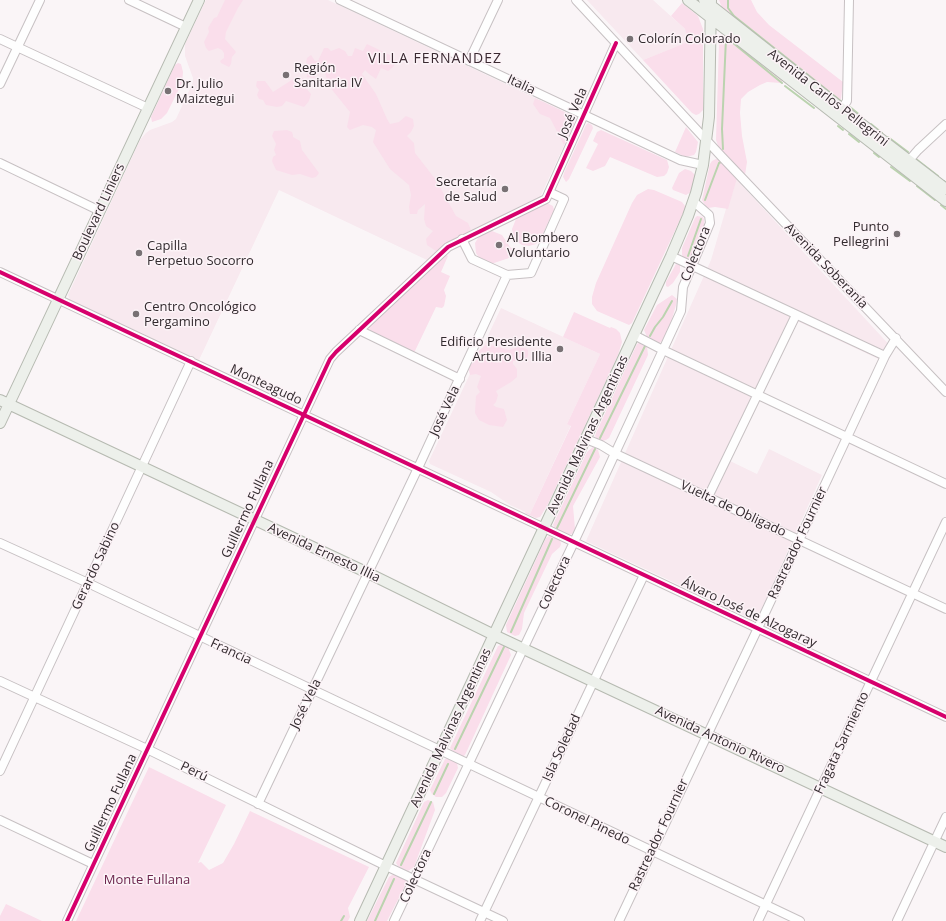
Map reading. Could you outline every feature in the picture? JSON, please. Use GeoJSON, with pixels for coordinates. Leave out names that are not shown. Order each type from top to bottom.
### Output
{"type":"FeatureCollection","features":[{"type":"Feature","properties":{"kind":"main road","name":"Boulevard Liniers"},"geometry":{"type":"LineString","coordinates":[[0,423],[4,402],[58,299],[199,0]]}},
{"type":"Feature","properties":{"kind":"main road","name":"Avenida Carlos Pellegrini"},"geometry":{"type":"LineString","coordinates":[[688,0],[711,19],[906,164],[946,189]]}},
{"type":"Feature","properties":{"kind":"main road","name":"Avenida Carlos Pellegrini"},"geometry":{"type":"LineString","coordinates":[[708,2],[839,113]]}},
{"type":"Feature","properties":{"kind":"main road","name":"Avenida Malvinas Argentinas"},"geometry":{"type":"LineString","coordinates":[[360,921],[683,230],[703,165],[707,139],[709,117],[711,19],[708,2]]}},
{"type":"Feature","properties":{"kind":"main road","name":"Avenida Carlos Pellegrini"},"geometry":{"type":"LineString","coordinates":[[906,164],[946,201]]}},
{"type":"Feature","properties":{"kind":"main road","name":"Avenida Ernesto Illia"},"geometry":{"type":"LineString","coordinates":[[4,402],[368,573],[494,635]]}},
{"type":"Feature","properties":{"kind":"main road","name":"Avenida Antonio Rivero"},"geometry":{"type":"LineString","coordinates":[[494,635],[946,846]]}},
{"type":"Feature","properties":{"kind":"street"},"geometry":{"type":"LineString","coordinates":[[0,84],[40,0]]}},
{"type":"Feature","properties":{"kind":"street"},"geometry":{"type":"LineString","coordinates":[[129,0],[186,27]]}},
{"type":"Feature","properties":{"kind":"street","name":"Italia"},"geometry":{"type":"LineString","coordinates":[[340,0],[357,4],[469,61],[680,160],[703,165]]}},
{"type":"Feature","properties":{"kind":"street"},"geometry":{"type":"LineString","coordinates":[[469,61],[498,0]]}},
{"type":"Feature","properties":{"kind":"street","name":"Avenida Soberanía"},"geometry":{"type":"LineString","coordinates":[[576,0],[946,392]]}},
{"type":"Feature","properties":{"kind":"street"},"geometry":{"type":"LineString","coordinates":[[839,113],[847,101],[848,0]]}},
{"type":"Feature","properties":{"kind":"street"},"geometry":{"type":"LineString","coordinates":[[0,39],[148,108]]}},
{"type":"Feature","properties":{"kind":"street","name":"José Vela"},"geometry":{"type":"LineString","coordinates":[[549,192],[616,43]]}},
{"type":"Feature","properties":{"kind":"street"},"geometry":{"type":"LineString","coordinates":[[906,164],[946,124]]}},
{"type":"Feature","properties":{"kind":"street"},"geometry":{"type":"LineString","coordinates":[[0,164],[100,211]]}},
{"type":"Feature","properties":{"kind":"street"},"geometry":{"type":"LineString","coordinates":[[462,239],[472,259],[507,275],[531,273],[564,199],[549,192]]}},
{"type":"Feature","properties":{"kind":"street","name":"Guillermo Fullana"},"geometry":{"type":"LineString","coordinates":[[67,921],[330,359],[448,247],[546,198],[549,192]]}},
{"type":"Feature","properties":{"kind":"street","name":"Colectora"},"geometry":{"type":"LineString","coordinates":[[394,921],[574,542],[681,311],[683,287],[710,223],[709,215],[693,201]]}},
{"type":"Feature","properties":{"kind":"street"},"geometry":{"type":"LineString","coordinates":[[671,256],[885,356]]}},
{"type":"Feature","properties":{"kind":"street","name":"Monteagudo"},"geometry":{"type":"LineString","coordinates":[[0,272],[545,527]]}},
{"type":"Feature","properties":{"kind":"street","name":"José Vela"},"geometry":{"type":"LineString","coordinates":[[258,804],[460,379],[507,275]]}},
{"type":"Feature","properties":{"kind":"street"},"geometry":{"type":"LineString","coordinates":[[708,498],[796,315]]}},
{"type":"Feature","properties":{"kind":"street"},"geometry":{"type":"LineString","coordinates":[[359,330],[460,379]]}},
{"type":"Feature","properties":{"kind":"street"},"geometry":{"type":"LineString","coordinates":[[634,335],[946,484]]}},
{"type":"Feature","properties":{"kind":"street","name":"Rastreador Fournier"},"geometry":{"type":"LineString","coordinates":[[619,921],[885,356],[896,338]]}},
{"type":"Feature","properties":{"kind":"street","name":"Gerardo Sabino"},"geometry":{"type":"LineString","coordinates":[[0,771],[191,361]]}},
{"type":"Feature","properties":{"kind":"street","name":"Vuelta de Obligado"},"geometry":{"type":"LineString","coordinates":[[586,439],[708,498],[946,609]]}},
{"type":"Feature","properties":{"kind":"street","name":"Fragata Sarmiento"},"geometry":{"type":"LineString","coordinates":[[758,921],[822,788],[870,681],[946,522]]}},
{"type":"Feature","properties":{"kind":"street","name":"Álvaro José de Alzogaray"},"geometry":{"type":"LineString","coordinates":[[545,527],[551,532],[946,717]]}},
{"type":"Feature","properties":{"kind":"street","name":"Francia"},"geometry":{"type":"LineString","coordinates":[[0,543],[88,583],[440,751]]}},
{"type":"Feature","properties":{"kind":"street","name":"Isla Soledad"},"geometry":{"type":"LineString","coordinates":[[480,921],[644,575]]}},
{"type":"Feature","properties":{"kind":"street","name":"Perú"},"geometry":{"type":"LineString","coordinates":[[0,681],[147,749],[386,866],[503,921]]}},
{"type":"Feature","properties":{"kind":"street","name":"Coronel Pinedo"},"geometry":{"type":"LineString","coordinates":[[440,751],[800,921]]}},
{"type":"Feature","properties":{"kind":"street"},"geometry":{"type":"LineString","coordinates":[[897,921],[946,817]]}},
{"type":"Feature","properties":{"kind":"street"},"geometry":{"type":"LineString","coordinates":[[0,820],[93,864]]}},
{"type":"Feature","properties":{"kind":"shaded area"},"geometry":{"type":"Polygon","coordinates":[[[206,0],[328,0],[571,115],[574,117],[574,124],[540,197],[448,242],[427,260],[279,190],[199,360],[70,300],[68,295],[140,140],[150,130],[172,122],[176,119],[193,82],[185,56],[185,44],[206,0]]]}},
{"type":"Feature","properties":{"kind":"shaded area"},"geometry":{"type":"Polygon","coordinates":[[[587,0],[653,0],[685,29],[689,42],[643,60],[587,0]]]}},
{"type":"Feature","properties":{"kind":"shaded area"},"geometry":{"type":"Polygon","coordinates":[[[735,178],[894,350],[887,363],[797,321],[730,461],[757,474],[769,449],[822,475],[756,621],[586,541],[711,260],[735,178]]]}},
{"type":"Feature","properties":{"kind":"shaded area"},"geometry":{"type":"Polygon","coordinates":[[[501,308],[600,354],[567,424],[571,425],[530,514],[510,505],[491,492],[430,464],[429,461],[501,308]]]}},
{"type":"Feature","properties":{"kind":"green space"},"geometry":{"type":"Polygon","coordinates":[[[225,0],[243,0],[226,32],[225,39],[236,52],[232,57],[229,67],[220,61],[224,58],[224,53],[222,50],[218,48],[209,51],[204,42],[209,32],[208,28],[214,18],[217,17],[225,0]]]}},
{"type":"Feature","properties":{"kind":"green space"},"geometry":{"type":"Polygon","coordinates":[[[719,0],[751,0],[757,12],[769,25],[843,82],[841,99],[839,100],[835,98],[722,8],[719,0]]]}},
{"type":"Feature","properties":{"kind":"green space"},"geometry":{"type":"Polygon","coordinates":[[[682,3],[698,16],[703,29],[703,110],[696,115],[692,113],[643,60],[688,42],[685,29],[671,16],[682,3]]]}},
{"type":"Feature","properties":{"kind":"green space"},"geometry":{"type":"Polygon","coordinates":[[[723,34],[726,34],[783,80],[781,83],[767,82],[760,85],[748,92],[741,99],[740,113],[742,136],[747,162],[745,175],[719,148],[716,140],[719,42],[723,34]]]}},
{"type":"Feature","properties":{"kind":"green space"},"geometry":{"type":"Polygon","coordinates":[[[367,44],[390,55],[397,61],[388,71],[381,68],[376,79],[365,70],[362,74],[376,94],[387,119],[390,124],[399,122],[406,116],[413,119],[414,126],[407,136],[414,143],[415,153],[436,180],[456,216],[468,223],[471,230],[449,244],[445,242],[444,247],[439,251],[436,251],[427,245],[426,239],[433,231],[426,226],[424,219],[425,204],[418,210],[417,214],[410,214],[409,207],[411,195],[409,185],[390,169],[373,142],[376,130],[372,127],[363,125],[350,130],[347,127],[350,112],[329,86],[325,73],[321,69],[314,78],[307,77],[308,69],[306,63],[307,58],[311,55],[315,61],[318,61],[324,48],[328,48],[331,51],[339,48],[345,51],[348,56],[352,56],[355,48],[363,51],[367,44]]]}},
{"type":"Feature","properties":{"kind":"green space"},"geometry":{"type":"Polygon","coordinates":[[[178,63],[181,64],[183,72],[182,83],[167,113],[161,119],[152,122],[151,117],[175,65],[178,63]]]}},
{"type":"Feature","properties":{"kind":"green space"},"geometry":{"type":"Polygon","coordinates":[[[298,76],[304,79],[303,85],[311,94],[309,101],[304,107],[286,101],[282,106],[277,107],[266,105],[263,100],[259,99],[257,95],[259,90],[256,86],[257,81],[265,81],[273,92],[298,76]]]}},
{"type":"Feature","properties":{"kind":"green space"},"geometry":{"type":"Polygon","coordinates":[[[535,98],[574,117],[574,124],[564,145],[550,118],[540,114],[533,104],[535,98]]]}},
{"type":"Feature","properties":{"kind":"green space"},"geometry":{"type":"Polygon","coordinates":[[[588,123],[592,125],[593,128],[569,179],[566,182],[563,177],[564,173],[588,123]]]}},
{"type":"Feature","properties":{"kind":"green space"},"geometry":{"type":"Polygon","coordinates":[[[686,127],[698,142],[694,155],[686,157],[675,152],[686,127]]]}},
{"type":"Feature","properties":{"kind":"green space"},"geometry":{"type":"Polygon","coordinates":[[[287,130],[292,132],[293,137],[300,141],[302,150],[319,173],[316,177],[312,178],[300,174],[292,175],[276,170],[272,161],[273,157],[276,155],[274,150],[276,144],[272,136],[274,131],[287,130]]]}},
{"type":"Feature","properties":{"kind":"green space"},"geometry":{"type":"Polygon","coordinates":[[[601,130],[667,160],[669,167],[667,173],[664,176],[657,177],[610,157],[605,166],[593,171],[586,168],[598,144],[593,141],[597,132],[601,130]]]}},
{"type":"Feature","properties":{"kind":"green space"},"geometry":{"type":"Polygon","coordinates":[[[716,159],[721,160],[737,178],[728,209],[715,207],[708,208],[702,200],[710,164],[716,159]]]}},
{"type":"Feature","properties":{"kind":"green space"},"geometry":{"type":"Polygon","coordinates":[[[685,169],[691,171],[695,175],[691,192],[686,195],[673,190],[672,188],[679,173],[685,169]]]}},
{"type":"Feature","properties":{"kind":"green space"},"geometry":{"type":"Polygon","coordinates":[[[648,189],[654,190],[682,202],[685,209],[632,323],[629,325],[597,311],[592,304],[592,297],[596,283],[632,203],[637,195],[648,189]]]}},
{"type":"Feature","properties":{"kind":"green space"},"geometry":{"type":"Polygon","coordinates":[[[547,203],[553,206],[554,210],[540,240],[536,244],[529,246],[522,245],[516,241],[513,237],[512,229],[516,219],[547,203]]]}},
{"type":"Feature","properties":{"kind":"green space"},"geometry":{"type":"Polygon","coordinates":[[[697,216],[703,217],[704,225],[691,257],[688,259],[684,258],[682,255],[682,248],[697,216]]]}},
{"type":"Feature","properties":{"kind":"green space"},"geometry":{"type":"Polygon","coordinates":[[[492,231],[502,235],[510,247],[521,254],[494,263],[481,261],[476,253],[475,243],[480,235],[492,231]]]}},
{"type":"Feature","properties":{"kind":"green space"},"geometry":{"type":"Polygon","coordinates":[[[445,254],[448,256],[441,272],[450,276],[444,290],[446,296],[444,306],[442,308],[436,307],[414,353],[372,333],[369,328],[371,324],[445,254]]]}},
{"type":"Feature","properties":{"kind":"green space"},"geometry":{"type":"Polygon","coordinates":[[[676,264],[680,265],[680,272],[673,283],[668,287],[666,286],[666,282],[676,264]]]}},
{"type":"Feature","properties":{"kind":"green space"},"geometry":{"type":"Polygon","coordinates":[[[672,295],[677,299],[676,305],[669,329],[664,340],[659,343],[647,337],[644,330],[657,305],[672,295]]]}},
{"type":"Feature","properties":{"kind":"green space"},"geometry":{"type":"Polygon","coordinates":[[[574,312],[610,328],[616,329],[620,333],[622,342],[618,355],[548,504],[540,517],[536,518],[525,513],[530,514],[571,426],[567,424],[600,354],[563,337],[574,312]]]}},
{"type":"Feature","properties":{"kind":"green space"},"geometry":{"type":"Polygon","coordinates":[[[643,343],[647,346],[648,355],[609,438],[602,441],[598,440],[595,436],[596,433],[637,344],[643,343]]]}},
{"type":"Feature","properties":{"kind":"green space"},"geometry":{"type":"Polygon","coordinates":[[[486,345],[509,350],[521,346],[528,350],[528,356],[525,361],[513,361],[513,364],[517,369],[517,377],[496,391],[498,395],[496,402],[493,405],[504,409],[507,420],[503,427],[489,425],[479,420],[475,413],[476,396],[480,392],[477,387],[481,376],[476,374],[470,375],[468,367],[475,361],[477,352],[486,345]]]}},
{"type":"Feature","properties":{"kind":"green space"},"geometry":{"type":"Polygon","coordinates":[[[593,447],[598,450],[600,457],[573,506],[575,529],[572,534],[566,535],[557,531],[553,525],[587,452],[593,447]]]}},
{"type":"Feature","properties":{"kind":"green space"},"geometry":{"type":"Polygon","coordinates":[[[549,536],[560,540],[560,547],[552,554],[524,613],[522,629],[519,635],[515,636],[507,632],[506,625],[546,538],[549,536]]]}},
{"type":"Feature","properties":{"kind":"green space"},"geometry":{"type":"Polygon","coordinates":[[[503,644],[508,647],[511,655],[465,755],[462,757],[450,748],[498,646],[503,644]]]}},
{"type":"Feature","properties":{"kind":"green space"},"geometry":{"type":"Polygon","coordinates":[[[449,758],[457,763],[458,768],[446,793],[442,797],[436,797],[430,790],[445,759],[449,758]]]}},
{"type":"Feature","properties":{"kind":"green space","name":"Monte Fullana"},"geometry":{"type":"Polygon","coordinates":[[[149,767],[226,805],[198,863],[201,862],[209,870],[223,863],[250,811],[369,867],[348,908],[350,917],[348,921],[76,921],[149,767]]]}},
{"type":"Feature","properties":{"kind":"green space"},"geometry":{"type":"Polygon","coordinates":[[[428,800],[433,802],[435,810],[414,867],[408,871],[398,866],[396,863],[424,802],[428,800]]]}},
{"type":"Feature","properties":{"kind":"green space"},"geometry":{"type":"Polygon","coordinates":[[[395,873],[408,880],[387,921],[367,921],[389,877],[395,873]]]}},
{"type":"Feature","properties":{"kind":"green space"},"geometry":{"type":"Polygon","coordinates":[[[6,904],[42,921],[0,921],[0,916],[6,904]]]}},
{"type":"Feature","properties":{"kind":"waterway"},"geometry":{"type":"LineString","coordinates":[[728,0],[728,8],[734,16],[842,102]]}},
{"type":"Feature","properties":{"kind":"waterway"},"geometry":{"type":"LineString","coordinates":[[723,149],[722,129],[725,35]]}},
{"type":"Feature","properties":{"kind":"waterway"},"geometry":{"type":"LineString","coordinates":[[727,38],[782,83]]}},
{"type":"Feature","properties":{"kind":"waterway"},"geometry":{"type":"LineString","coordinates":[[785,86],[814,108]]}},
{"type":"Feature","properties":{"kind":"waterway"},"geometry":{"type":"LineString","coordinates":[[850,107],[861,116]]}},
{"type":"Feature","properties":{"kind":"waterway"},"geometry":{"type":"LineString","coordinates":[[871,124],[882,133]]}},
{"type":"Feature","properties":{"kind":"waterway"},"geometry":{"type":"LineString","coordinates":[[838,126],[843,130]]}},
{"type":"Feature","properties":{"kind":"waterway"},"geometry":{"type":"LineString","coordinates":[[849,134],[859,142]]}},
{"type":"Feature","properties":{"kind":"waterway"},"geometry":{"type":"LineString","coordinates":[[888,137],[908,152]]}},
{"type":"Feature","properties":{"kind":"waterway"},"geometry":{"type":"LineString","coordinates":[[874,153],[879,157]]}},
{"type":"Feature","properties":{"kind":"waterway"},"geometry":{"type":"LineString","coordinates":[[916,159],[938,176]]}},
{"type":"Feature","properties":{"kind":"waterway"},"geometry":{"type":"LineString","coordinates":[[705,200],[719,163],[721,162]]}},
{"type":"Feature","properties":{"kind":"waterway"},"geometry":{"type":"LineString","coordinates":[[891,167],[910,181]]}},
{"type":"Feature","properties":{"kind":"waterway"},"geometry":{"type":"LineString","coordinates":[[917,186],[935,200]]}},
{"type":"Feature","properties":{"kind":"waterway"},"geometry":{"type":"LineString","coordinates":[[941,205],[946,209]]}},
{"type":"Feature","properties":{"kind":"waterway"},"geometry":{"type":"LineString","coordinates":[[688,256],[701,219]]}},
{"type":"Feature","properties":{"kind":"waterway"},"geometry":{"type":"LineString","coordinates":[[650,336],[672,301]]}},
{"type":"Feature","properties":{"kind":"waterway"},"geometry":{"type":"LineString","coordinates":[[600,438],[645,346]]}},
{"type":"Feature","properties":{"kind":"waterway"},"geometry":{"type":"LineString","coordinates":[[557,528],[595,449]]}},
{"type":"Feature","properties":{"kind":"waterway"},"geometry":{"type":"LineString","coordinates":[[511,632],[552,539]]}},
{"type":"Feature","properties":{"kind":"waterway"},"geometry":{"type":"LineString","coordinates":[[455,749],[504,647]]}},
{"type":"Feature","properties":{"kind":"waterway"},"geometry":{"type":"LineString","coordinates":[[434,794],[448,764]]}},
{"type":"Feature","properties":{"kind":"waterway"},"geometry":{"type":"LineString","coordinates":[[401,865],[431,802]]}},
{"type":"Feature","properties":{"kind":"waterway"},"geometry":{"type":"LineString","coordinates":[[375,921],[394,879]]}},
{"type":"Feature","properties":{"kind":"waterway"},"geometry":{"type":"LineString","coordinates":[[341,921],[344,916]]}},
{"type":"Feature","properties":{"kind":"cycle path"},"geometry":{"type":"LineString","coordinates":[[67,921],[330,359],[448,247],[546,199],[616,43]]}},
{"type":"Feature","properties":{"kind":"cycle path"},"geometry":{"type":"LineString","coordinates":[[0,272],[946,717]]}},
{"type":"Feature","properties":{"kind":"place","name":"Colorín Colorado"},"geometry":{"type":"Point","coordinates":[630,39]}},
{"type":"Feature","properties":{"kind":"place","name":"Región Sanitaria IV"},"geometry":{"type":"Point","coordinates":[286,75]}},
{"type":"Feature","properties":{"kind":"place","name":"Dr. Julio Maiztegui"},"geometry":{"type":"Point","coordinates":[168,91]}},
{"type":"Feature","properties":{"kind":"place","name":"Secretaría de Salud"},"geometry":{"type":"Point","coordinates":[505,189]}},
{"type":"Feature","properties":{"kind":"place","name":"Punto Pellegrini"},"geometry":{"type":"Point","coordinates":[897,234]}},
{"type":"Feature","properties":{"kind":"place","name":"Al Bombero Voluntario"},"geometry":{"type":"Point","coordinates":[499,245]}},
{"type":"Feature","properties":{"kind":"place","name":"Capilla Perpetuo Socorro"},"geometry":{"type":"Point","coordinates":[139,253]}},
{"type":"Feature","properties":{"kind":"place","name":"Centro Oncológico Pergamino"},"geometry":{"type":"Point","coordinates":[136,314]}},
{"type":"Feature","properties":{"kind":"place","name":"Edificio Presidente Arturo U. Illia"},"geometry":{"type":"Point","coordinates":[560,349]}},
{"type":"Feature","properties":{"kind":"district","name":"VILLA FERNANDEZ"},"geometry":{"type":"Point","coordinates":[435,59]}}]}
